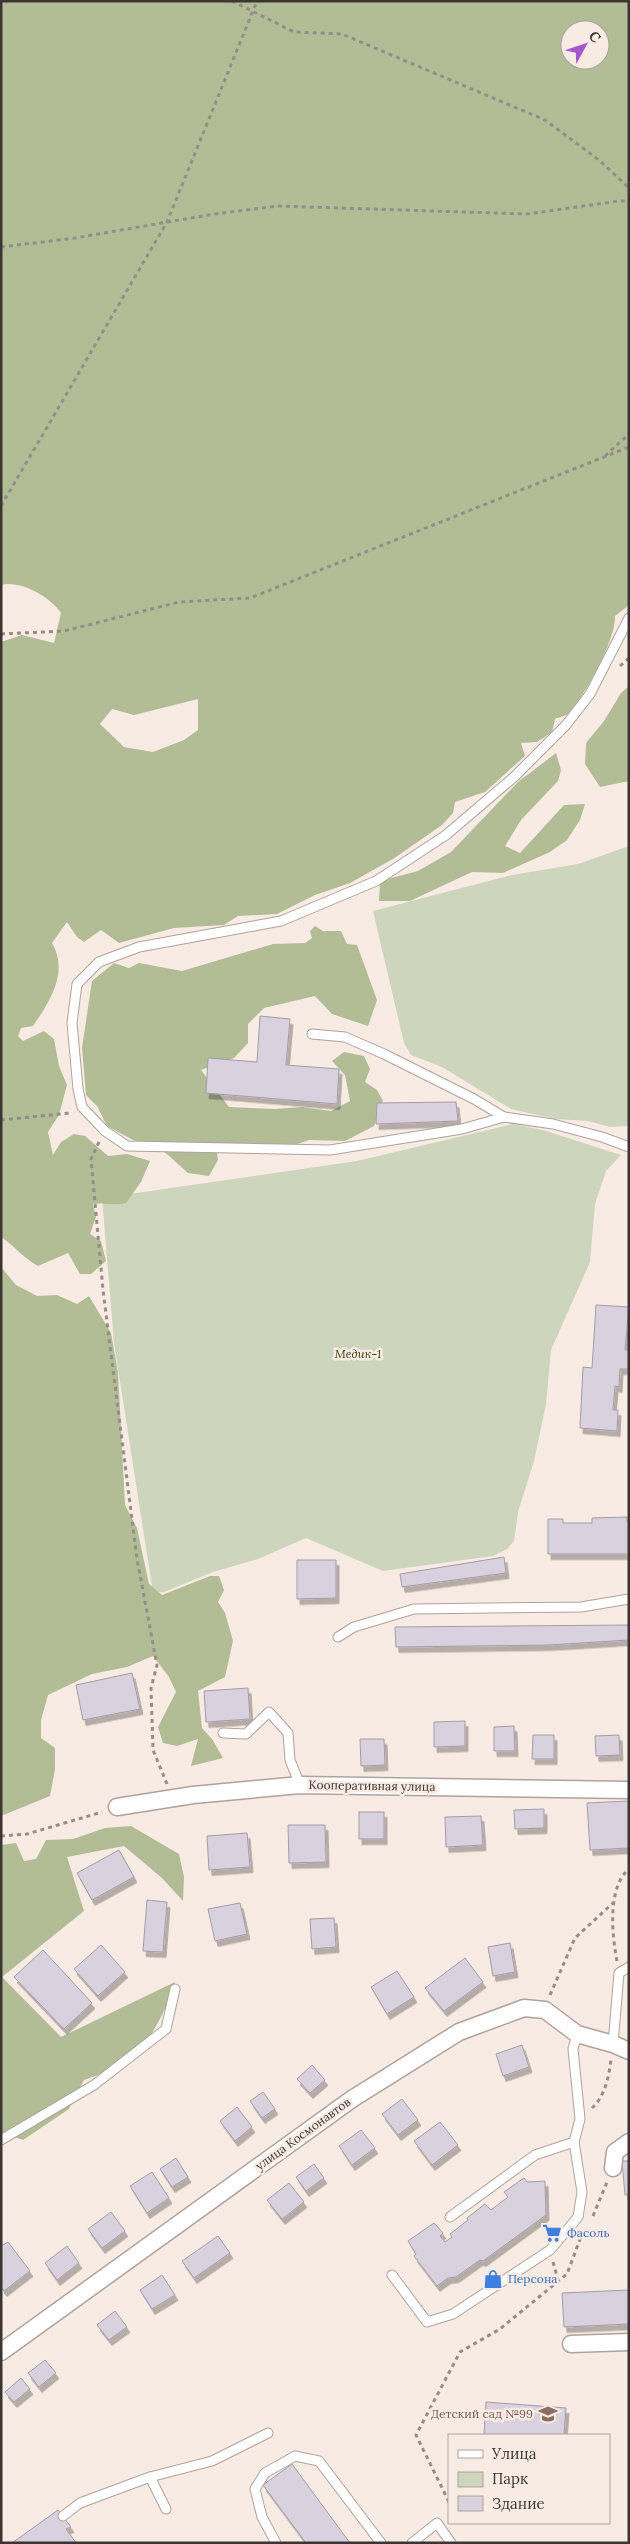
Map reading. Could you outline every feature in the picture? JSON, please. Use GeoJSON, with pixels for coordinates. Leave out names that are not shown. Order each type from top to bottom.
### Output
{"type":"FeatureCollection","features":[{"type":"Feature","properties":{"kind":"street","name":"Кооперативная улица"},"geometry":{"type":"LineString","coordinates":[[117,1807],[173,1798],[300,1785],[629,1790]]}},
{"type":"Feature","properties":{"kind":"street","name":"улица Космонавтов"},"geometry":{"type":"LineString","coordinates":[[1,2352],[352,2098],[459,2032],[524,2008],[545,2010]]}},
{"type":"Feature","properties":{"kind":"street"},"geometry":{"type":"LineString","coordinates":[[545,2010],[577,2034],[613,2044],[629,2051]]}},
{"type":"Feature","properties":{"kind":"street"},"geometry":{"type":"LineString","coordinates":[[613,2168],[616,2152],[629,2142]]}},
{"type":"Feature","properties":{"kind":"street"},"geometry":{"type":"LineString","coordinates":[[571,2344],[629,2342]]}},
{"type":"Feature","properties":{"kind":"lane"},"geometry":{"type":"LineString","coordinates":[[504,1117],[462,1129],[330,1150],[127,1146],[105,1131],[82,1106],[78,1089],[72,1023],[77,984],[99,962],[139,947],[281,921],[376,881],[446,835],[514,776],[566,725],[590,694],[629,618]]}},
{"type":"Feature","properties":{"kind":"lane"},"geometry":{"type":"LineString","coordinates":[[312,1034],[345,1037],[384,1054],[474,1099],[504,1117],[553,1124],[602,1137],[629,1147]]}},
{"type":"Feature","properties":{"kind":"lane"},"geometry":{"type":"LineString","coordinates":[[338,1637],[354,1627],[414,1609],[581,1607],[629,1599]]}},
{"type":"Feature","properties":{"kind":"lane"},"geometry":{"type":"LineString","coordinates":[[223,1733],[246,1734],[269,1712],[288,1733],[290,1760],[300,1785]]}},
{"type":"Feature","properties":{"kind":"lane"},"geometry":{"type":"LineString","coordinates":[[613,2044],[619,1973],[629,1967]]}},
{"type":"Feature","properties":{"kind":"lane"},"geometry":{"type":"LineString","coordinates":[[1,2140],[94,2085],[166,2029],[175,1989]]}},
{"type":"Feature","properties":{"kind":"lane"},"geometry":{"type":"LineString","coordinates":[[392,2275],[427,2322],[453,2314],[550,2250],[578,2217],[582,2192],[574,2142],[580,2118],[573,2049],[577,2034]]}},
{"type":"Feature","properties":{"kind":"lane"},"geometry":{"type":"LineString","coordinates":[[450,2217],[535,2155],[574,2142]]}},
{"type":"Feature","properties":{"kind":"lane"},"geometry":{"type":"LineString","coordinates":[[63,2516],[80,2503],[150,2477],[212,2461],[268,2433]]}},
{"type":"Feature","properties":{"kind":"lane"},"geometry":{"type":"LineString","coordinates":[[276,2543],[262,2517],[255,2489],[265,2473],[295,2456],[319,2461],[381,2543]]}},
{"type":"Feature","properties":{"kind":"lane"},"geometry":{"type":"LineString","coordinates":[[150,2477],[166,2509]]}},
{"type":"Feature","properties":{"kind":"lane"},"geometry":{"type":"LineString","coordinates":[[412,2543],[437,2523],[451,2543]]}},
{"type":"Feature","properties":{"kind":"path"},"geometry":{"type":"LineString","coordinates":[[232,1],[294,32],[342,34],[545,120],[599,160],[629,188]]}},
{"type":"Feature","properties":{"kind":"path"},"geometry":{"type":"LineString","coordinates":[[1,506],[167,222],[257,1]]}},
{"type":"Feature","properties":{"kind":"path"},"geometry":{"type":"LineString","coordinates":[[1,247],[75,238],[278,206],[527,214],[619,200],[629,201]]}},
{"type":"Feature","properties":{"kind":"path"},"geometry":{"type":"LineString","coordinates":[[603,458],[629,434]]}},
{"type":"Feature","properties":{"kind":"path"},"geometry":{"type":"LineString","coordinates":[[1,634],[64,630],[179,602],[250,598],[629,447]]}},
{"type":"Feature","properties":{"kind":"path"},"geometry":{"type":"LineString","coordinates":[[1,1120],[73,1112],[82,1106]]}},
{"type":"Feature","properties":{"kind":"path"},"geometry":{"type":"LineString","coordinates":[[105,1131],[91,1159],[103,1290],[137,1559],[157,1665],[151,1688],[153,1750],[173,1798]]}},
{"type":"Feature","properties":{"kind":"path"},"geometry":{"type":"LineString","coordinates":[[1,1836],[28,1834],[117,1807]]}},
{"type":"Feature","properties":{"kind":"path"},"geometry":{"type":"LineString","coordinates":[[619,1973],[613,1936],[613,1903],[623,1874],[629,1869]]}},
{"type":"Feature","properties":{"kind":"path"},"geometry":{"type":"LineString","coordinates":[[545,2010],[556,1977],[575,1938],[613,1903]]}},
{"type":"Feature","properties":{"kind":"path"},"geometry":{"type":"LineString","coordinates":[[580,2118],[597,2103],[608,2080],[613,2044]]}},
{"type":"Feature","properties":{"kind":"path"},"geometry":{"type":"LineString","coordinates":[[591,2219],[613,2168]]}},
{"type":"Feature","properties":{"kind":"path"},"geometry":{"type":"LineString","coordinates":[[448,2500],[416,2435],[460,2352],[500,2329],[567,2274],[577,2244],[586,2227]]}},
{"type":"Feature","properties":{"kind":"green space"},"geometry":{"type":"Polygon","coordinates":[[[1,1],[629,1],[629,605],[615,616],[614,626],[605,652],[583,694],[569,713],[555,719],[552,732],[537,742],[521,743],[525,756],[485,792],[455,802],[453,813],[442,825],[393,859],[350,883],[315,895],[277,914],[238,916],[224,925],[174,928],[119,943],[101,930],[84,942],[77,937],[67,922],[52,943],[59,965],[58,975],[51,996],[33,1026],[21,1028],[18,1036],[23,1041],[44,1031],[54,1039],[59,1066],[67,1085],[59,1115],[48,1132],[53,1155],[61,1142],[74,1134],[85,1136],[108,1156],[127,1154],[150,1161],[141,1182],[126,1203],[93,1204],[96,1217],[90,1234],[101,1241],[106,1261],[91,1274],[80,1274],[68,1253],[38,1266],[1,1237],[1,642],[22,635],[54,643],[61,613],[50,601],[34,591],[26,587],[9,584],[1,585],[1,1]],[[198,699],[134,715],[112,709],[100,724],[124,747],[153,752],[184,740],[198,730],[198,699]]]}},
{"type":"Feature","properties":{"kind":"green space"},"geometry":{"type":"Polygon","coordinates":[[[629,686],[629,781],[600,787],[585,764],[586,743],[604,721],[621,693],[629,686]]]}},
{"type":"Feature","properties":{"kind":"green space"},"geometry":{"type":"Polygon","coordinates":[[[556,753],[561,770],[558,781],[521,820],[505,846],[520,853],[564,805],[585,804],[580,820],[567,840],[550,852],[503,873],[472,872],[410,901],[379,901],[380,881],[418,871],[451,852],[518,782],[556,753]]]}},
{"type":"Feature","properties":{"kind":"green space"},"geometry":{"type":"Polygon","coordinates":[[[629,846],[629,1126],[610,1127],[588,1121],[555,1119],[511,1109],[442,1067],[411,1055],[404,1043],[373,911],[512,875],[578,864],[629,846]]]}},
{"type":"Feature","properties":{"kind":"green space"},"geometry":{"type":"Polygon","coordinates":[[[315,926],[323,931],[341,931],[347,944],[357,945],[377,1000],[368,1026],[332,1014],[315,996],[264,1008],[248,1024],[248,1043],[234,1058],[201,1070],[229,1107],[275,1109],[302,1107],[331,1111],[350,1101],[345,1075],[332,1061],[344,1052],[364,1056],[370,1069],[365,1082],[377,1090],[383,1101],[374,1126],[345,1141],[309,1140],[280,1150],[216,1147],[218,1160],[209,1176],[188,1173],[159,1147],[133,1140],[107,1126],[97,1106],[86,1095],[82,1048],[92,981],[114,963],[129,968],[139,963],[182,971],[273,944],[305,943],[312,938],[310,931],[315,926]]]}},
{"type":"Feature","properties":{"kind":"green space","name":"Медик-1"},"geometry":{"type":"Polygon","coordinates":[[[513,1124],[543,1130],[621,1155],[606,1171],[595,1204],[590,1262],[551,1350],[546,1404],[534,1461],[518,1512],[514,1541],[507,1549],[493,1556],[383,1571],[306,1538],[258,1559],[213,1572],[164,1592],[153,1593],[114,1343],[102,1198],[357,1161],[513,1124]]]}},
{"type":"Feature","properties":{"kind":"green space"},"geometry":{"type":"Polygon","coordinates":[[[1,1267],[16,1285],[37,1296],[57,1295],[77,1304],[89,1296],[111,1333],[118,1372],[125,1505],[137,1528],[149,1584],[162,1595],[210,1576],[219,1576],[224,1590],[218,1602],[225,1613],[233,1641],[225,1677],[198,1691],[202,1728],[212,1739],[223,1758],[191,1766],[198,1739],[177,1746],[163,1743],[158,1727],[176,1692],[169,1677],[153,1656],[127,1667],[92,1674],[48,1695],[41,1720],[41,1738],[55,1748],[55,1769],[50,1796],[1,1816],[1,1267]]]}},
{"type":"Feature","properties":{"kind":"green space"},"geometry":{"type":"Polygon","coordinates":[[[131,1826],[179,1854],[184,1877],[183,1901],[162,1878],[124,1846],[67,1857],[84,1911],[2,1977],[61,2037],[175,1982],[168,2001],[153,2032],[143,2044],[119,2065],[84,2080],[69,2109],[23,2140],[3,2133],[1,2131],[1,1845],[16,1843],[24,1861],[36,1859],[46,1840],[73,1839],[105,1828],[131,1826]]]}},
{"type":"Feature","properties":{"kind":"building"},"geometry":{"type":"Polygon","coordinates":[[[260,1016],[290,1019],[286,1065],[339,1069],[337,1104],[206,1093],[208,1058],[257,1062],[260,1016]]]}},
{"type":"Feature","properties":{"kind":"building"},"geometry":{"type":"Polygon","coordinates":[[[456,1102],[458,1121],[376,1124],[377,1103],[456,1102]]]}},
{"type":"Feature","properties":{"kind":"building"},"geometry":{"type":"Polygon","coordinates":[[[596,1305],[629,1307],[625,1350],[629,1350],[628,1369],[620,1369],[619,1387],[615,1386],[613,1410],[618,1410],[617,1431],[580,1428],[583,1367],[592,1368],[596,1305]]]}},
{"type":"Feature","properties":{"kind":"building"},"geometry":{"type":"Polygon","coordinates":[[[627,1517],[627,1522],[629,1522],[629,1554],[548,1554],[548,1519],[563,1519],[563,1523],[592,1523],[592,1518],[627,1517]]]}},
{"type":"Feature","properties":{"kind":"building"},"geometry":{"type":"Polygon","coordinates":[[[504,1557],[506,1573],[402,1587],[400,1574],[504,1557]]]}},
{"type":"Feature","properties":{"kind":"building"},"geometry":{"type":"Polygon","coordinates":[[[297,1560],[336,1560],[336,1598],[297,1599],[297,1560]]]}},
{"type":"Feature","properties":{"kind":"building"},"geometry":{"type":"Polygon","coordinates":[[[629,1625],[629,1640],[548,1645],[396,1647],[395,1627],[629,1625]]]}},
{"type":"Feature","properties":{"kind":"building"},"geometry":{"type":"Polygon","coordinates":[[[132,1673],[140,1709],[83,1720],[76,1685],[132,1673]]]}},
{"type":"Feature","properties":{"kind":"building"},"geometry":{"type":"Polygon","coordinates":[[[248,1688],[250,1719],[206,1722],[204,1691],[248,1688]]]}},
{"type":"Feature","properties":{"kind":"building"},"geometry":{"type":"Polygon","coordinates":[[[465,1721],[465,1746],[434,1747],[434,1722],[465,1721]]]}},
{"type":"Feature","properties":{"kind":"building"},"geometry":{"type":"Polygon","coordinates":[[[514,1726],[515,1751],[494,1751],[494,1727],[514,1726]]]}},
{"type":"Feature","properties":{"kind":"building"},"geometry":{"type":"Polygon","coordinates":[[[533,1735],[554,1735],[554,1759],[532,1759],[533,1735]]]}},
{"type":"Feature","properties":{"kind":"building"},"geometry":{"type":"Polygon","coordinates":[[[619,1735],[620,1755],[596,1756],[595,1736],[619,1735]]]}},
{"type":"Feature","properties":{"kind":"building"},"geometry":{"type":"Polygon","coordinates":[[[360,1739],[384,1739],[385,1765],[361,1766],[360,1739]]]}},
{"type":"Feature","properties":{"kind":"building"},"geometry":{"type":"Polygon","coordinates":[[[629,1801],[629,1848],[590,1850],[587,1803],[629,1801]]]}},
{"type":"Feature","properties":{"kind":"building"},"geometry":{"type":"Polygon","coordinates":[[[544,1809],[544,1828],[515,1829],[514,1810],[544,1809]]]}},
{"type":"Feature","properties":{"kind":"building"},"geometry":{"type":"Polygon","coordinates":[[[359,1812],[384,1812],[384,1839],[359,1839],[359,1812]]]}},
{"type":"Feature","properties":{"kind":"building"},"geometry":{"type":"Polygon","coordinates":[[[481,1816],[483,1845],[446,1847],[445,1817],[481,1816]]]}},
{"type":"Feature","properties":{"kind":"building"},"geometry":{"type":"Polygon","coordinates":[[[288,1825],[325,1825],[326,1862],[289,1863],[288,1825]]]}},
{"type":"Feature","properties":{"kind":"building"},"geometry":{"type":"Polygon","coordinates":[[[247,1833],[250,1867],[209,1870],[207,1836],[247,1833]]]}},
{"type":"Feature","properties":{"kind":"building"},"geometry":{"type":"Polygon","coordinates":[[[119,1850],[134,1877],[92,1900],[77,1873],[119,1850]]]}},
{"type":"Feature","properties":{"kind":"building"},"geometry":{"type":"Polygon","coordinates":[[[147,1900],[167,1902],[163,1952],[143,1951],[147,1900]]]}},
{"type":"Feature","properties":{"kind":"building"},"geometry":{"type":"Polygon","coordinates":[[[240,1903],[247,1934],[215,1941],[208,1909],[240,1903]]]}},
{"type":"Feature","properties":{"kind":"building"},"geometry":{"type":"Polygon","coordinates":[[[334,1918],[336,1947],[312,1949],[310,1919],[334,1918]]]}},
{"type":"Feature","properties":{"kind":"building"},"geometry":{"type":"Polygon","coordinates":[[[510,1943],[515,1972],[493,1976],[488,1947],[510,1943]]]}},
{"type":"Feature","properties":{"kind":"building"},"geometry":{"type":"Polygon","coordinates":[[[101,1945],[125,1972],[98,1996],[74,1969],[101,1945]]]}},
{"type":"Feature","properties":{"kind":"building"},"geometry":{"type":"Polygon","coordinates":[[[43,1950],[92,2003],[64,2029],[14,1977],[43,1950]]]}},
{"type":"Feature","properties":{"kind":"building"},"geometry":{"type":"Polygon","coordinates":[[[465,1958],[483,1982],[444,2011],[425,1988],[465,1958]]]}},
{"type":"Feature","properties":{"kind":"building"},"geometry":{"type":"Polygon","coordinates":[[[397,1971],[414,1997],[387,2014],[371,1987],[397,1971]]]}},
{"type":"Feature","properties":{"kind":"building"},"geometry":{"type":"Polygon","coordinates":[[[522,2045],[529,2067],[503,2076],[496,2054],[522,2045]]]}},
{"type":"Feature","properties":{"kind":"building"},"geometry":{"type":"Polygon","coordinates":[[[312,2065],[325,2080],[310,2093],[297,2079],[312,2065]]]}},
{"type":"Feature","properties":{"kind":"building"},"geometry":{"type":"Polygon","coordinates":[[[263,2092],[275,2109],[262,2118],[250,2101],[263,2092]]]}},
{"type":"Feature","properties":{"kind":"building"},"geometry":{"type":"Polygon","coordinates":[[[402,2099],[418,2120],[398,2135],[382,2114],[402,2099]]]}},
{"type":"Feature","properties":{"kind":"building"},"geometry":{"type":"Polygon","coordinates":[[[237,2107],[252,2127],[235,2141],[220,2121],[237,2107]]]}},
{"type":"Feature","properties":{"kind":"building"},"geometry":{"type":"Polygon","coordinates":[[[440,2122],[458,2145],[432,2165],[414,2141],[440,2122]]]}},
{"type":"Feature","properties":{"kind":"building"},"geometry":{"type":"Polygon","coordinates":[[[361,2130],[375,2148],[352,2165],[339,2146],[361,2130]]]}},
{"type":"Feature","properties":{"kind":"building"},"geometry":{"type":"Polygon","coordinates":[[[176,2158],[188,2177],[172,2187],[160,2169],[176,2158]]]}},
{"type":"Feature","properties":{"kind":"building"},"geometry":{"type":"Polygon","coordinates":[[[622,2161],[629,2161],[629,2195],[625,2195],[622,2161]]]}},
{"type":"Feature","properties":{"kind":"building"},"geometry":{"type":"Polygon","coordinates":[[[314,2164],[324,2178],[306,2191],[296,2177],[314,2164]]]}},
{"type":"Feature","properties":{"kind":"building"},"geometry":{"type":"Polygon","coordinates":[[[152,2172],[169,2198],[147,2213],[130,2186],[152,2172]]]}},
{"type":"Feature","properties":{"kind":"building"},"geometry":{"type":"Polygon","coordinates":[[[524,2178],[527,2182],[545,2181],[546,2215],[483,2261],[480,2260],[456,2277],[448,2278],[437,2286],[414,2256],[416,2254],[408,2241],[434,2223],[443,2233],[440,2236],[445,2242],[452,2237],[450,2234],[468,2220],[467,2218],[485,2204],[491,2210],[508,2197],[504,2192],[524,2178]]]}},
{"type":"Feature","properties":{"kind":"building"},"geometry":{"type":"Polygon","coordinates":[[[289,2183],[304,2202],[282,2219],[267,2200],[289,2183]]]}},
{"type":"Feature","properties":{"kind":"building"},"geometry":{"type":"Polygon","coordinates":[[[111,2212],[125,2231],[102,2248],[88,2229],[111,2212]]]}},
{"type":"Feature","properties":{"kind":"building"},"geometry":{"type":"Polygon","coordinates":[[[218,2236],[230,2253],[194,2278],[182,2261],[218,2236]]]}},
{"type":"Feature","properties":{"kind":"building"},"geometry":{"type":"Polygon","coordinates":[[[8,2242],[30,2271],[4,2291],[1,2287],[1,2246],[8,2242]]]}},
{"type":"Feature","properties":{"kind":"building"},"geometry":{"type":"Polygon","coordinates":[[[67,2246],[79,2263],[57,2280],[45,2263],[67,2246]]]}},
{"type":"Feature","properties":{"kind":"building"},"geometry":{"type":"Polygon","coordinates":[[[162,2275],[175,2295],[152,2309],[140,2290],[162,2275]]]}},
{"type":"Feature","properties":{"kind":"building"},"geometry":{"type":"Polygon","coordinates":[[[629,2290],[629,2324],[564,2327],[562,2293],[629,2290]]]}},
{"type":"Feature","properties":{"kind":"building"},"geometry":{"type":"Polygon","coordinates":[[[115,2311],[127,2327],[109,2340],[97,2325],[115,2311]]]}},
{"type":"Feature","properties":{"kind":"building"},"geometry":{"type":"Polygon","coordinates":[[[45,2360],[56,2373],[39,2387],[28,2373],[45,2360]]]}},
{"type":"Feature","properties":{"kind":"building"},"geometry":{"type":"Polygon","coordinates":[[[21,2378],[30,2389],[14,2402],[5,2392],[21,2378]]]}},
{"type":"Feature","properties":{"kind":"building"},"geometry":{"type":"Polygon","coordinates":[[[486,2402],[566,2408],[564,2434],[484,2434],[486,2402]]]}},
{"type":"Feature","properties":{"kind":"building"},"geometry":{"type":"Polygon","coordinates":[[[292,2464],[350,2543],[306,2543],[263,2485],[292,2464]]]}},
{"type":"Feature","properties":{"kind":"building"},"geometry":{"type":"Polygon","coordinates":[[[58,2510],[71,2527],[66,2529],[76,2543],[12,2543],[58,2510]]]}},
{"type":"Feature","properties":{"kind":"place","name":"Фасоль"},"geometry":{"type":"Point","coordinates":[552,2233]}},
{"type":"Feature","properties":{"kind":"place","name":"Персона"},"geometry":{"type":"Point","coordinates":[493,2279]}},
{"type":"Feature","properties":{"kind":"place","name":"Детский сад №99"},"geometry":{"type":"Point","coordinates":[548,2414]}}]}
